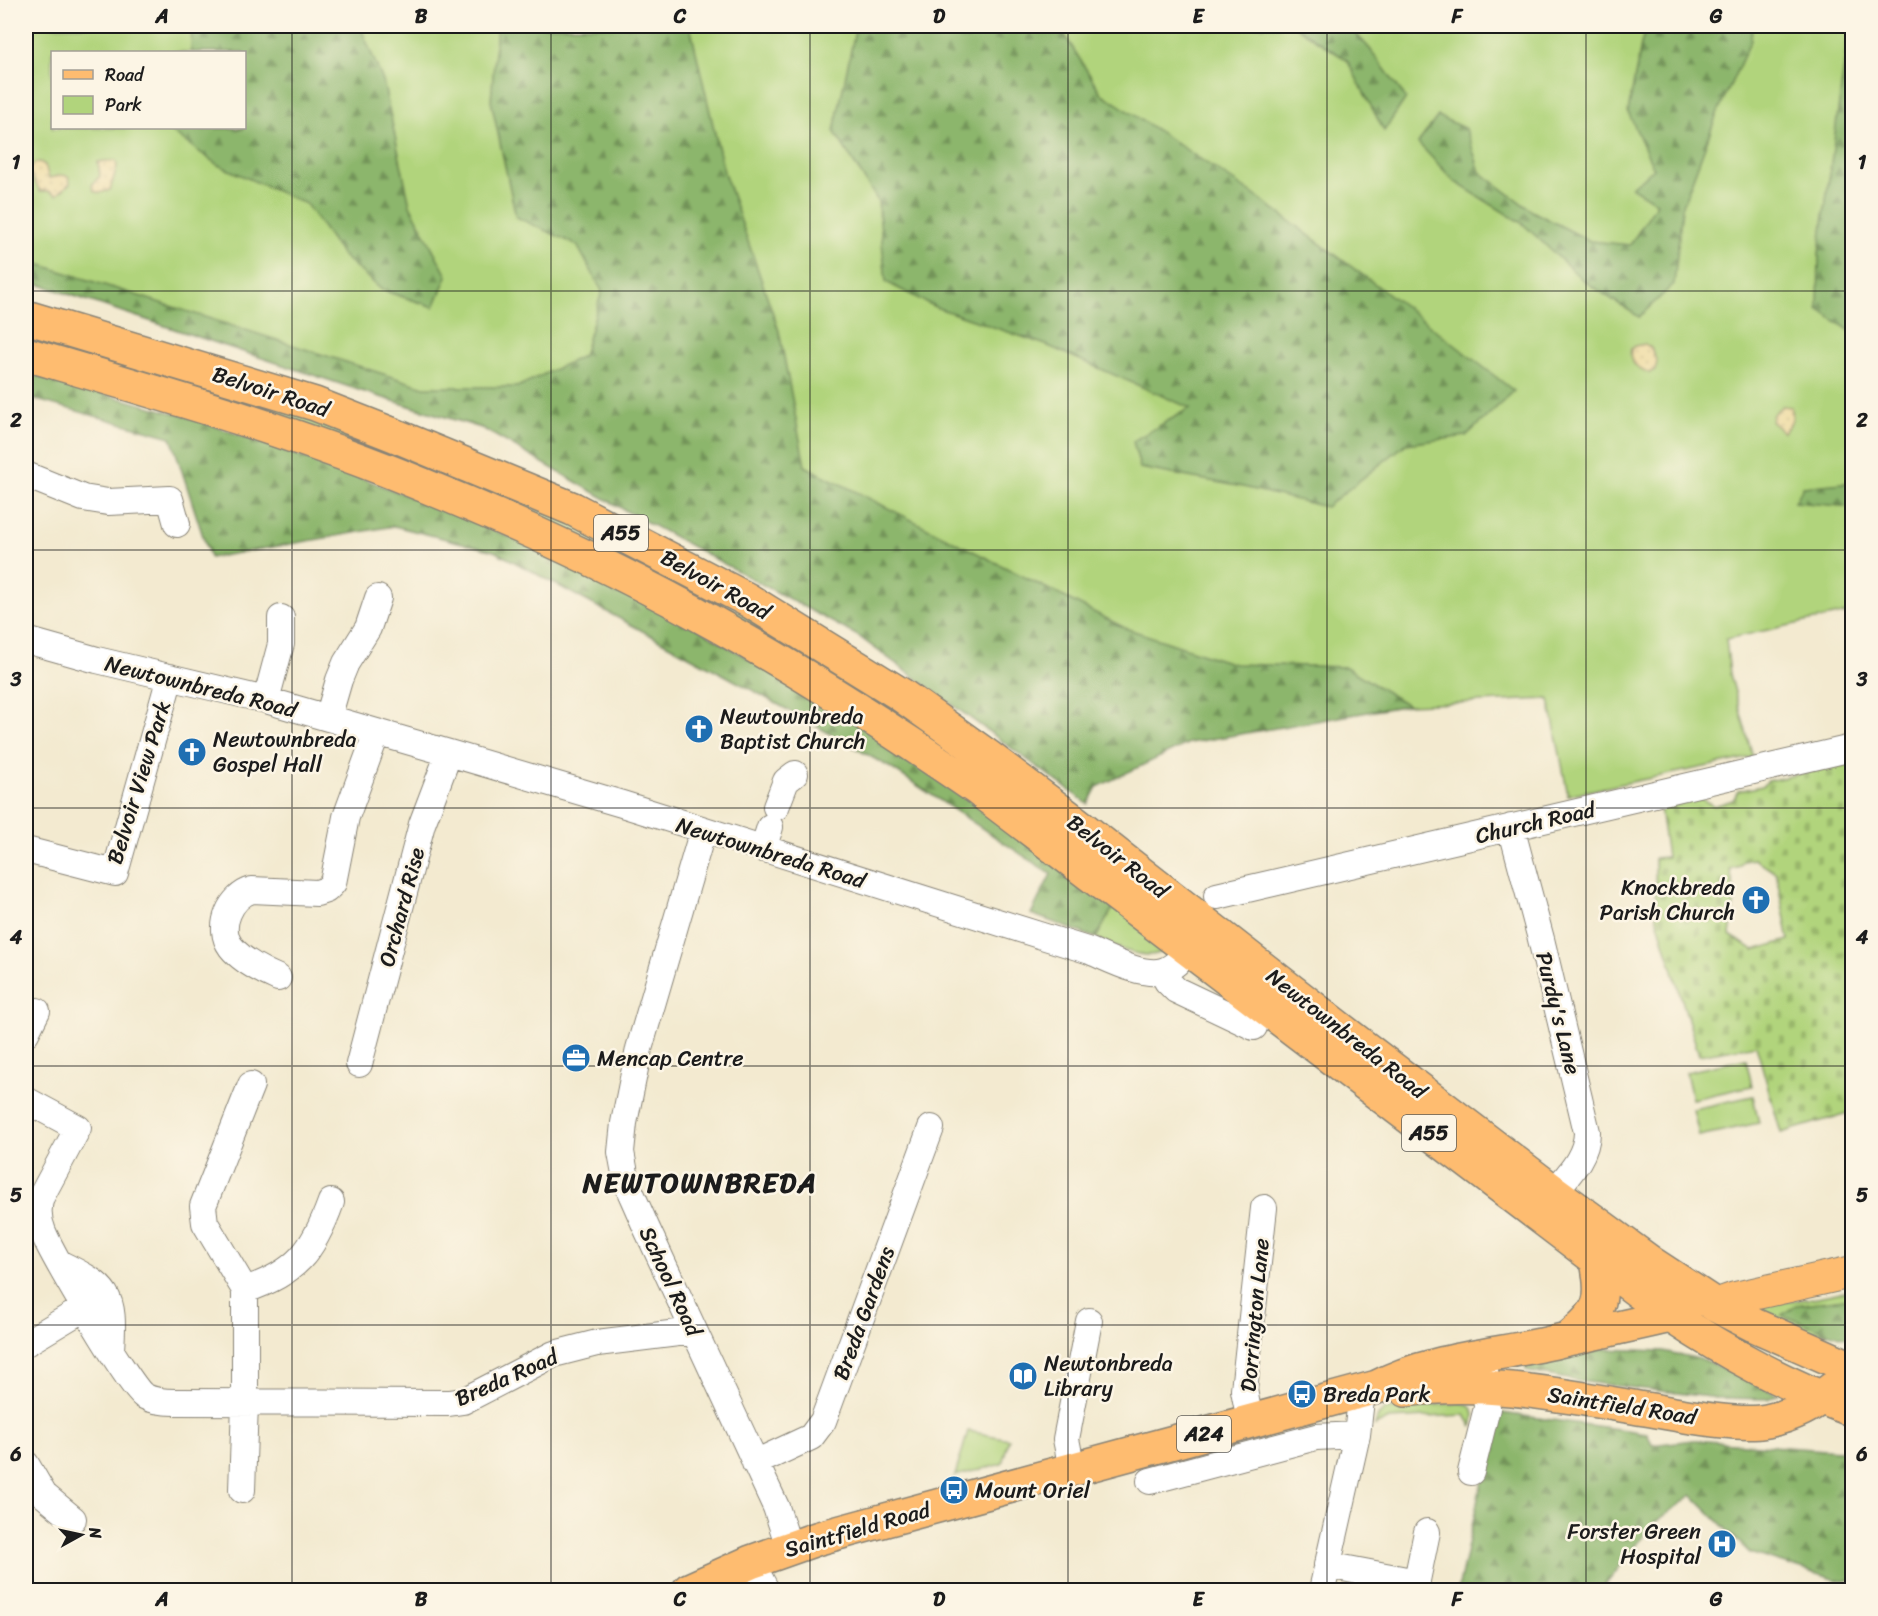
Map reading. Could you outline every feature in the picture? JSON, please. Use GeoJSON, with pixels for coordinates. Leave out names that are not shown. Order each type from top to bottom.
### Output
{"type":"FeatureCollection","features":[{"type":"Feature","properties":{"kind":"highway","name":"Belvoir Road"},"geometry":{"type":"LineString","coordinates":[[26,317],[315,404],[500,477],[573,509],[748,600],[900,694],[1067,816],[1204,923]]}},
{"type":"Feature","properties":{"kind":"highway","name":"Belvoir Road"},"geometry":{"type":"LineString","coordinates":[[26,354],[156,392],[303,439],[421,484],[612,569],[718,625],[821,685],[979,790],[1204,923]]}},
{"type":"Feature","properties":{"kind":"highway","name":"Newtownbreda Road"},"geometry":{"type":"LineString","coordinates":[[1204,923],[1554,1192],[1652,1263],[1715,1305]]}},
{"type":"Feature","properties":{"kind":"highway","name":"Newtownbreda Road"},"geometry":{"type":"LineString","coordinates":[[1204,923],[1597,1261],[1671,1316]]}},
{"type":"Feature","properties":{"kind":"highway"},"geometry":{"type":"LineString","coordinates":[[1569,1338],[1589,1321],[1601,1298],[1597,1261]]}},
{"type":"Feature","properties":{"kind":"highway","name":"Saintfield Road"},"geometry":{"type":"LineString","coordinates":[[689,1590],[758,1576],[789,1547],[1369,1389],[1399,1376],[1483,1355],[1715,1305]]}},
{"type":"Feature","properties":{"kind":"highway","name":"A55"},"geometry":{"type":"LineString","coordinates":[[1715,1305],[1852,1370]]}},
{"type":"Feature","properties":{"kind":"highway","name":"A55"},"geometry":{"type":"LineString","coordinates":[[1671,1316],[1744,1362],[1852,1410]]}},
{"type":"Feature","properties":{"kind":"highway","name":"Saintfield Road"},"geometry":{"type":"LineString","coordinates":[[1369,1389],[1397,1391],[1487,1387],[1543,1392],[1658,1411],[1741,1421],[1766,1421],[1791,1414],[1821,1398],[1852,1370]]}},
{"type":"Feature","properties":{"kind":"main road","name":"Saintfield Road"},"geometry":{"type":"LineString","coordinates":[[1715,1305],[1735,1298],[1852,1272]]}},
{"type":"Feature","properties":{"kind":"main road","name":"A24"},"geometry":{"type":"LineString","coordinates":[[1799,1284],[1820,1292],[1852,1285]]}},
{"type":"Feature","properties":{"kind":"street"},"geometry":{"type":"LineString","coordinates":[[303,439],[315,404]]}},
{"type":"Feature","properties":{"kind":"street"},"geometry":{"type":"LineString","coordinates":[[26,475],[64,491],[99,501],[134,502],[170,499],[177,524]]}},
{"type":"Feature","properties":{"kind":"street"},"geometry":{"type":"LineString","coordinates":[[328,718],[346,663],[368,628],[378,598]]}},
{"type":"Feature","properties":{"kind":"street"},"geometry":{"type":"LineString","coordinates":[[266,700],[280,644],[281,618]]}},
{"type":"Feature","properties":{"kind":"street","name":"Newtownbreda Road"},"geometry":{"type":"LineString","coordinates":[[26,640],[266,700],[703,830],[770,828],[1129,966],[1144,971],[1163,970]]}},
{"type":"Feature","properties":{"kind":"street","name":"Belvoir View Park"},"geometry":{"type":"LineString","coordinates":[[26,850],[115,873],[170,677]]}},
{"type":"Feature","properties":{"kind":"street"},"geometry":{"type":"LineString","coordinates":[[278,978],[253,964],[230,946],[226,937],[227,915],[237,898],[245,892],[252,890],[317,893],[326,890],[333,883],[346,817],[377,732]]}},
{"type":"Feature","properties":{"kind":"street","name":"Church Road"},"geometry":{"type":"LineString","coordinates":[[1204,923],[1511,827],[1852,748]]}},
{"type":"Feature","properties":{"kind":"street","name":"Orchard Rise"},"geometry":{"type":"LineString","coordinates":[[360,1064],[422,824],[449,753]]}},
{"type":"Feature","properties":{"kind":"street"},"geometry":{"type":"LineString","coordinates":[[770,828],[786,781],[795,774]]}},
{"type":"Feature","properties":{"kind":"street","name":"Purdy's Lane"},"geometry":{"type":"LineString","coordinates":[[1511,827],[1544,950],[1587,1131],[1587,1142],[1583,1152],[1554,1192]]}},
{"type":"Feature","properties":{"kind":"street","name":"School Road"},"geometry":{"type":"LineString","coordinates":[[703,830],[639,1049],[624,1123],[621,1152],[627,1184],[779,1516],[789,1547]]}},
{"type":"Feature","properties":{"kind":"street"},"geometry":{"type":"LineString","coordinates":[[1204,923],[1172,965],[1163,970],[1167,981],[1176,990],[1254,1027]]}},
{"type":"Feature","properties":{"kind":"street"},"geometry":{"type":"LineString","coordinates":[[242,1490],[245,1290],[206,1222],[203,1206],[252,1085]]}},
{"type":"Feature","properties":{"kind":"street","name":"Breda Road"},"geometry":{"type":"LineString","coordinates":[[26,1100],[78,1128],[38,1207],[43,1232],[59,1263],[137,1390],[160,1402],[449,1403],[462,1401],[554,1354],[597,1343],[694,1331]]}},
{"type":"Feature","properties":{"kind":"street","name":"Breda Gardens"},"geometry":{"type":"LineString","coordinates":[[755,1463],[811,1437],[823,1421],[931,1128]]}},
{"type":"Feature","properties":{"kind":"street"},"geometry":{"type":"LineString","coordinates":[[245,1290],[269,1282],[287,1272],[301,1259],[322,1227],[331,1202]]}},
{"type":"Feature","properties":{"kind":"street","name":"Dorrington Lane"},"geometry":{"type":"LineString","coordinates":[[1250,1421],[1244,1390],[1264,1208]]}},
{"type":"Feature","properties":{"kind":"street"},"geometry":{"type":"LineString","coordinates":[[59,1263],[94,1280],[108,1296],[113,1319],[111,1349]]}},
{"type":"Feature","properties":{"kind":"street"},"geometry":{"type":"LineString","coordinates":[[26,1343],[86,1307]]}},
{"type":"Feature","properties":{"kind":"street"},"geometry":{"type":"LineString","coordinates":[[1072,1469],[1065,1439],[1089,1321]]}},
{"type":"Feature","properties":{"kind":"street"},"geometry":{"type":"LineString","coordinates":[[1471,1472],[1487,1408],[1483,1355]]}},
{"type":"Feature","properties":{"kind":"street"},"geometry":{"type":"LineString","coordinates":[[1322,1590],[1369,1389]]}},
{"type":"Feature","properties":{"kind":"street"},"geometry":{"type":"LineString","coordinates":[[1150,1481],[1316,1437],[1357,1435]]}},
{"type":"Feature","properties":{"kind":"street"},"geometry":{"type":"LineString","coordinates":[[26,1464],[44,1495],[73,1519]]}},
{"type":"Feature","properties":{"kind":"street"},"geometry":{"type":"LineString","coordinates":[[1328,1565],[1416,1586],[1427,1532]]}},
{"type":"Feature","properties":{"kind":"green space"},"geometry":{"type":"Polygon","coordinates":[[[26,26],[1852,26],[1852,612],[1726,639],[1730,674],[1753,757],[1568,795],[1549,699],[1408,705],[1249,706],[827,535],[374,395],[26,280],[26,26]]]}},
{"type":"Feature","properties":{"kind":"green space"},"geometry":{"type":"Polygon","coordinates":[[[192,26],[360,26],[383,81],[410,205],[447,276],[434,307],[382,290],[343,256],[306,204],[218,165],[167,129],[246,129],[246,51],[191,51],[192,26]]]}},
{"type":"Feature","properties":{"kind":"green space"},"geometry":{"type":"Polygon","coordinates":[[[497,26],[690,26],[724,172],[779,331],[805,466],[1125,628],[1234,664],[1346,667],[1408,705],[1189,743],[1097,787],[1088,804],[858,636],[628,512],[482,428],[374,395],[26,280],[26,260],[424,387],[517,387],[583,356],[602,291],[577,245],[516,217],[491,101],[497,26]]]}},
{"type":"Feature","properties":{"kind":"green space"},"geometry":{"type":"Polygon","coordinates":[[[856,26],[1059,26],[1101,93],[1253,194],[1406,307],[1514,391],[1466,436],[1406,444],[1326,507],[1243,487],[1140,468],[1133,441],[1190,408],[1046,345],[935,307],[886,282],[878,201],[834,131],[856,26]]]}},
{"type":"Feature","properties":{"kind":"green space"},"geometry":{"type":"Polygon","coordinates":[[[1294,26],[1349,26],[1370,49],[1406,98],[1384,131],[1347,60],[1294,26]]]}},
{"type":"Feature","properties":{"kind":"green space"},"geometry":{"type":"Polygon","coordinates":[[[1648,26],[1752,26],[1751,40],[1717,114],[1682,208],[1674,284],[1639,317],[1584,281],[1523,224],[1455,182],[1418,143],[1438,116],[1466,129],[1480,172],[1532,211],[1590,241],[1630,245],[1657,203],[1631,187],[1654,169],[1628,112],[1642,40],[1648,26]]]}},
{"type":"Feature","properties":{"kind":"green space"},"geometry":{"type":"Polygon","coordinates":[[[1851,26],[1852,332],[1818,309],[1819,253],[1851,26]]]}},
{"type":"Feature","properties":{"kind":"green space"},"geometry":{"type":"Polygon","coordinates":[[[26,326],[344,426],[549,512],[798,643],[1013,791],[959,761],[848,682],[745,623],[26,342],[26,326]]]}},
{"type":"Feature","properties":{"kind":"green space"},"geometry":{"type":"Polygon","coordinates":[[[26,373],[185,416],[340,470],[459,515],[604,579],[699,629],[901,750],[1114,906],[1096,938],[1031,914],[1051,874],[891,768],[754,691],[494,551],[394,526],[210,558],[171,437],[26,397],[26,373]]]}},
{"type":"Feature","properties":{"kind":"green space"},"geometry":{"type":"Polygon","coordinates":[[[1852,482],[1852,507],[1795,502],[1803,487],[1852,482]]]}},
{"type":"Feature","properties":{"kind":"green space"},"geometry":{"type":"Polygon","coordinates":[[[1852,762],[1852,1112],[1781,1133],[1756,1045],[1699,1055],[1656,916],[1655,858],[1667,857],[1660,808],[1700,798],[1714,806],[1733,800],[1738,791],[1762,786],[1768,781],[1852,762]],[[1754,859],[1743,861],[1740,866],[1730,869],[1735,894],[1730,935],[1754,950],[1789,940],[1776,873],[1754,859]]]}},
{"type":"Feature","properties":{"kind":"green space"},"geometry":{"type":"Polygon","coordinates":[[[1114,906],[1166,948],[1160,953],[1142,954],[1121,949],[1096,938],[1114,906]]]}},
{"type":"Feature","properties":{"kind":"green space"},"geometry":{"type":"Polygon","coordinates":[[[1746,1059],[1752,1086],[1692,1099],[1686,1072],[1746,1059]]]}},
{"type":"Feature","properties":{"kind":"green space"},"geometry":{"type":"Polygon","coordinates":[[[1753,1096],[1759,1123],[1699,1136],[1693,1109],[1753,1096]]]}},
{"type":"Feature","properties":{"kind":"green space"},"geometry":{"type":"Polygon","coordinates":[[[1852,1290],[1852,1298],[1812,1325],[1828,1334],[1809,1332],[1754,1310],[1765,1303],[1808,1299],[1852,1290]]]}},
{"type":"Feature","properties":{"kind":"green space"},"geometry":{"type":"Polygon","coordinates":[[[1852,1298],[1852,1338],[1850,1339],[1782,1315],[1796,1305],[1852,1298]]]}},
{"type":"Feature","properties":{"kind":"green space"},"geometry":{"type":"Polygon","coordinates":[[[1603,1349],[1663,1351],[1704,1360],[1778,1394],[1768,1399],[1718,1398],[1578,1381],[1527,1371],[1522,1361],[1529,1353],[1603,1349]]]}},
{"type":"Feature","properties":{"kind":"green space"},"geometry":{"type":"Polygon","coordinates":[[[1461,1403],[1470,1405],[1473,1410],[1472,1427],[1465,1415],[1389,1419],[1375,1426],[1378,1416],[1385,1409],[1461,1403]]]}},
{"type":"Feature","properties":{"kind":"green space"},"geometry":{"type":"Polygon","coordinates":[[[1502,1413],[1647,1433],[1652,1445],[1693,1440],[1852,1452],[1852,1580],[1837,1580],[1750,1553],[1692,1495],[1653,1524],[1603,1588],[1605,1590],[1458,1590],[1489,1448],[1502,1413]]]}},
{"type":"Feature","properties":{"kind":"green space"},"geometry":{"type":"Polygon","coordinates":[[[968,1431],[1009,1439],[1002,1464],[955,1476],[968,1431]]]}},
{"type":"Feature","properties":{"kind":"sand"},"geometry":{"type":"Polygon","coordinates":[[[116,161],[117,167],[110,190],[100,193],[94,191],[92,185],[100,176],[98,162],[116,161]]]}},
{"type":"Feature","properties":{"kind":"sand"},"geometry":{"type":"Polygon","coordinates":[[[40,162],[45,165],[49,178],[63,175],[69,177],[70,183],[57,195],[49,191],[40,191],[32,177],[29,169],[35,163],[40,162]]]}},
{"type":"Feature","properties":{"kind":"sand"},"geometry":{"type":"Polygon","coordinates":[[[1645,344],[1651,348],[1657,362],[1655,370],[1649,373],[1632,362],[1630,354],[1631,349],[1635,346],[1645,344]]]}},
{"type":"Feature","properties":{"kind":"sand"},"geometry":{"type":"Polygon","coordinates":[[[1782,406],[1791,407],[1793,414],[1783,432],[1771,421],[1773,414],[1782,406]]]}},
{"type":"Feature","properties":{"kind":"waterway"},"geometry":{"type":"LineString","coordinates":[[26,1571],[31,1573],[39,1590]]}},
{"type":"Feature","properties":{"kind":"place","name":"Newtownbreda Baptist Church"},"geometry":{"type":"Point","coordinates":[699,729]}},
{"type":"Feature","properties":{"kind":"place","name":"Newtownbreda Gospel Hall"},"geometry":{"type":"Point","coordinates":[192,752]}},
{"type":"Feature","properties":{"kind":"place","name":"Knockbreda Parish Church"},"geometry":{"type":"Point","coordinates":[1756,900]}},
{"type":"Feature","properties":{"kind":"place","name":"Mencap Centre"},"geometry":{"type":"Point","coordinates":[576,1058]}},
{"type":"Feature","properties":{"kind":"place","name":"Newtonbreda Library"},"geometry":{"type":"Point","coordinates":[1023,1376]}},
{"type":"Feature","properties":{"kind":"place","name":"Breda Park"},"geometry":{"type":"Point","coordinates":[1302,1394]}},
{"type":"Feature","properties":{"kind":"place","name":"Mount Oriel"},"geometry":{"type":"Point","coordinates":[954,1490]}},
{"type":"Feature","properties":{"kind":"place","name":"Forster Green Hospital"},"geometry":{"type":"Point","coordinates":[1722,1544]}},
{"type":"Feature","properties":{"kind":"district","name":"NEWTOWNBREDA"},"geometry":{"type":"Point","coordinates":[700,1182]}}]}
